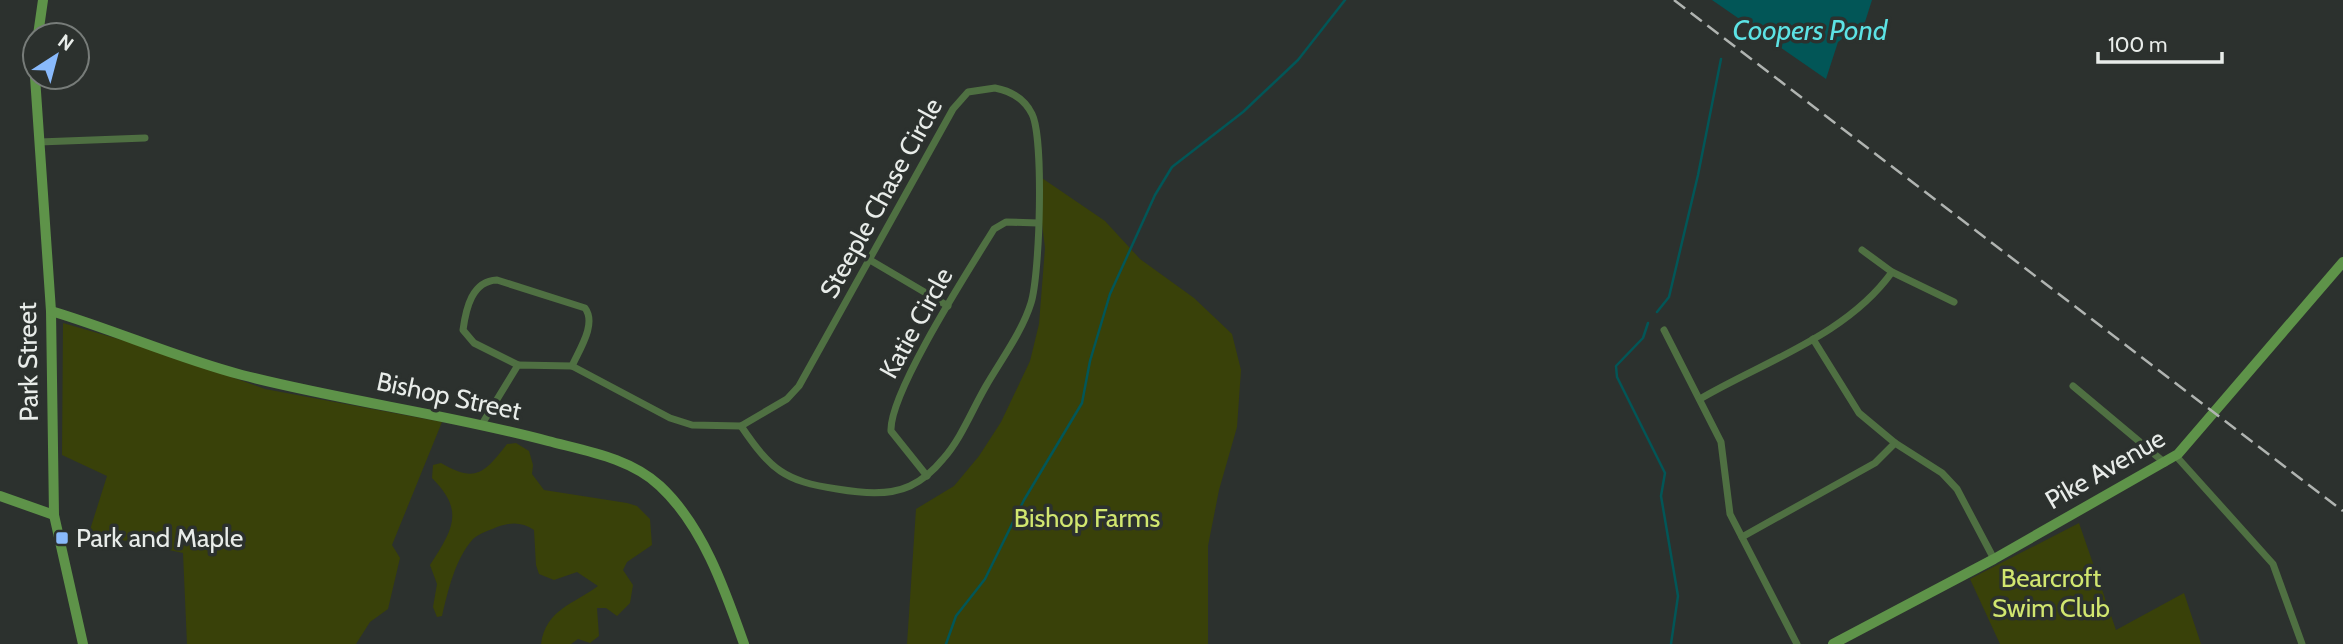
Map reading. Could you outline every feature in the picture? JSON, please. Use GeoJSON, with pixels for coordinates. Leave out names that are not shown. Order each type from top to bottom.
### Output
{"type":"FeatureCollection","features":[{"type":"Feature","properties":{"kind":"street"},"geometry":{"type":"LineString","coordinates":[[40,21],[43,0]]}},
{"type":"Feature","properties":{"kind":"street","name":"Steeple Chase Circle"},"geometry":{"type":"LineString","coordinates":[[981,89],[1007,90],[1024,101],[1037,125],[1039,265],[1030,307],[951,449],[927,476],[909,486],[887,492],[863,493],[805,484],[771,467],[741,426],[787,399],[799,386],[870,260],[953,109],[968,92],[981,89]]}},
{"type":"Feature","properties":{"kind":"street","name":"Park Street"},"geometry":{"type":"LineString","coordinates":[[36,91],[51,311],[54,515],[83,644]]}},
{"type":"Feature","properties":{"kind":"street"},"geometry":{"type":"LineString","coordinates":[[39,142],[145,138]]}},
{"type":"Feature","properties":{"kind":"street","name":"Katie Circle"},"geometry":{"type":"LineString","coordinates":[[927,476],[897,442],[891,431],[890,419],[894,405],[948,306],[999,224],[1021,221],[1038,223]]}},
{"type":"Feature","properties":{"kind":"street"},"geometry":{"type":"LineString","coordinates":[[1862,250],[1892,272],[1954,302]]}},
{"type":"Feature","properties":{"kind":"street"},"geometry":{"type":"LineString","coordinates":[[870,260],[948,306]]}},
{"type":"Feature","properties":{"kind":"street","name":"Pike Avenue"},"geometry":{"type":"LineString","coordinates":[[1833,644],[1994,559],[2176,456],[2343,262]]}},
{"type":"Feature","properties":{"kind":"street"},"geometry":{"type":"LineString","coordinates":[[1700,399],[1813,339],[1863,307],[1892,272]]}},
{"type":"Feature","properties":{"kind":"street"},"geometry":{"type":"LineString","coordinates":[[572,366],[590,323],[590,314],[585,308],[497,280],[478,285],[463,330],[474,343],[518,365],[572,366],[670,418],[692,425],[741,426]]}},
{"type":"Feature","properties":{"kind":"street","name":"Bishop Street"},"geometry":{"type":"LineString","coordinates":[[51,311],[239,374],[330,396],[482,424],[611,458],[638,470],[660,485],[691,526],[725,588],[744,644]]}},
{"type":"Feature","properties":{"kind":"street"},"geometry":{"type":"LineString","coordinates":[[1664,330],[1721,442],[1730,514],[1797,644]]}},
{"type":"Feature","properties":{"kind":"street"},"geometry":{"type":"LineString","coordinates":[[1813,339],[1859,413],[1895,443],[1942,473],[1957,489],[1994,559]]}},
{"type":"Feature","properties":{"kind":"street"},"geometry":{"type":"LineString","coordinates":[[482,424],[518,365]]}},
{"type":"Feature","properties":{"kind":"street"},"geometry":{"type":"LineString","coordinates":[[2073,386],[2165,463]]}},
{"type":"Feature","properties":{"kind":"street"},"geometry":{"type":"LineString","coordinates":[[1742,537],[1875,463],[1895,443]]}},
{"type":"Feature","properties":{"kind":"street"},"geometry":{"type":"LineString","coordinates":[[2176,456],[2273,564],[2302,644]]}},
{"type":"Feature","properties":{"kind":"street"},"geometry":{"type":"LineString","coordinates":[[0,496],[54,515]]}},
{"type":"Feature","properties":{"kind":"green space","name":"Bishop Farms"},"geometry":{"type":"Polygon","coordinates":[[[1036,174],[1105,221],[1140,259],[1194,298],[1232,334],[1241,370],[1237,427],[1219,490],[1208,546],[1208,644],[907,644],[916,509],[954,486],[979,456],[1001,422],[1030,361],[1039,324],[1045,248],[1036,174]]]}},
{"type":"Feature","properties":{"kind":"green space"},"geometry":{"type":"Polygon","coordinates":[[[63,323],[153,349],[265,389],[442,422],[392,545],[400,558],[388,609],[370,622],[356,644],[187,644],[183,553],[89,533],[107,476],[62,455],[63,323]]]}},
{"type":"Feature","properties":{"kind":"green space"},"geometry":{"type":"Polygon","coordinates":[[[516,443],[529,451],[533,465],[532,474],[544,490],[627,503],[637,506],[650,519],[652,545],[627,562],[623,570],[633,585],[630,603],[617,616],[606,608],[597,608],[599,636],[590,643],[578,639],[571,644],[541,644],[544,632],[555,615],[598,586],[577,572],[554,580],[539,574],[534,530],[521,524],[502,525],[473,539],[457,566],[442,616],[437,617],[433,607],[437,584],[430,565],[445,541],[452,511],[449,500],[432,478],[433,465],[441,463],[462,473],[471,474],[485,468],[507,444],[516,443]]]}},
{"type":"Feature","properties":{"kind":"green space","name":"Bearcroft Swim Club"},"geometry":{"type":"Polygon","coordinates":[[[2079,523],[2116,630],[2184,593],[2201,644],[2000,644],[1970,579],[2079,523]]]}},
{"type":"Feature","properties":{"kind":"water","name":"Coopers Pond"},"geometry":{"type":"Polygon","coordinates":[[[1712,0],[1872,0],[1865,22],[1838,42],[1826,79],[1712,0]]]}},
{"type":"Feature","properties":{"kind":"waterway"},"geometry":{"type":"LineString","coordinates":[[946,644],[956,616],[985,579],[1024,500],[1082,403],[1090,361],[1110,294],[1155,195],[1172,167],[1243,112],[1298,60],[1345,0]]}},
{"type":"Feature","properties":{"kind":"waterway"},"geometry":{"type":"LineString","coordinates":[[1657,312],[1669,297],[1698,175],[1721,59]]}},
{"type":"Feature","properties":{"kind":"waterway"},"geometry":{"type":"LineString","coordinates":[[1648,323],[1643,338],[1616,366],[1617,377],[1665,473],[1661,496],[1678,596],[1671,644]]}},
{"type":"Feature","properties":{"kind":"railway"},"geometry":{"type":"LineString","coordinates":[[1674,0],[2343,511]]}},
{"type":"Feature","properties":{"kind":"place","name":"Park and Maple"},"geometry":{"type":"Point","coordinates":[62,538]}}]}
